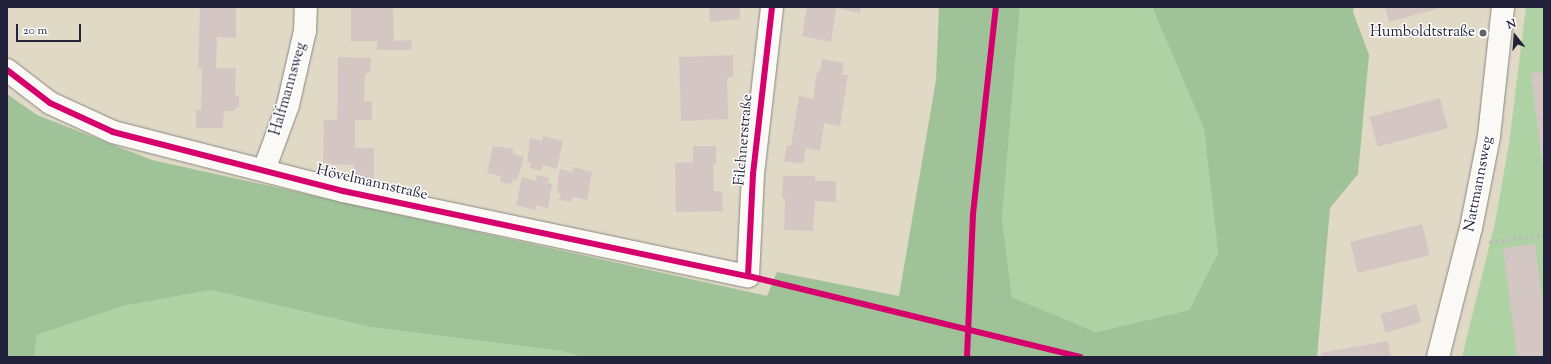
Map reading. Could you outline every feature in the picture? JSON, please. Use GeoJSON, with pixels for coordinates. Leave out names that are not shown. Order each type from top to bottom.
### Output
{"type":"FeatureCollection","features":[{"type":"Feature","properties":{"kind":"street","name":"Halfmannsweg"},"geometry":{"type":"LineString","coordinates":[[264,170],[288,105],[305,31],[306,7]]}},
{"type":"Feature","properties":{"kind":"street","name":"Filchnerstraße"},"geometry":{"type":"LineString","coordinates":[[748,276],[752,174],[772,7]]}},
{"type":"Feature","properties":{"kind":"street","name":"Nattmannsweg"},"geometry":{"type":"LineString","coordinates":[[1438,357],[1467,245],[1489,136],[1503,7]]}},
{"type":"Feature","properties":{"kind":"street","name":"Hövelmannstraße"},"geometry":{"type":"LineString","coordinates":[[7,70],[50,103],[112,132],[343,191],[748,276]]}},
{"type":"Feature","properties":{"kind":"path"},"geometry":{"type":"LineString","coordinates":[[1467,245],[1544,236]]}},
{"type":"Feature","properties":{"kind":"green space"},"geometry":{"type":"Polygon","coordinates":[[[939,7],[1020,7],[1002,219],[1012,297],[1096,332],[1189,310],[1218,253],[1204,129],[1152,7],[1354,7],[1353,12],[1369,55],[1358,174],[1330,208],[1317,357],[582,357],[561,351],[371,327],[211,290],[123,306],[37,335],[34,357],[7,357],[7,94],[37,115],[152,160],[767,296],[777,272],[899,296],[936,80],[939,7]]]}},
{"type":"Feature","properties":{"kind":"green space"},"geometry":{"type":"Polygon","coordinates":[[[1020,7],[1152,7],[1204,129],[1218,253],[1189,310],[1096,332],[1012,297],[1002,219],[1020,7]]]}},
{"type":"Feature","properties":{"kind":"green space"},"geometry":{"type":"Polygon","coordinates":[[[1526,7],[1544,7],[1544,357],[1462,357],[1495,223],[1509,144],[1526,7]]]}},
{"type":"Feature","properties":{"kind":"green space"},"geometry":{"type":"Polygon","coordinates":[[[211,290],[371,327],[561,351],[582,357],[34,357],[37,335],[123,306],[211,290]]]}},
{"type":"Feature","properties":{"kind":"building"},"geometry":{"type":"Polygon","coordinates":[[[200,7],[236,7],[236,38],[217,37],[216,68],[236,68],[235,96],[239,96],[239,108],[235,108],[235,111],[224,111],[223,128],[196,128],[196,110],[201,110],[202,68],[198,68],[200,7]]]}},
{"type":"Feature","properties":{"kind":"building"},"geometry":{"type":"Polygon","coordinates":[[[393,7],[394,41],[412,40],[411,50],[377,50],[377,41],[351,41],[351,8],[393,7]]]}},
{"type":"Feature","properties":{"kind":"building"},"geometry":{"type":"Polygon","coordinates":[[[709,7],[740,7],[740,19],[710,22],[709,7]]]}},
{"type":"Feature","properties":{"kind":"building"},"geometry":{"type":"Polygon","coordinates":[[[807,7],[861,7],[860,13],[836,8],[831,42],[802,36],[807,7]]]}},
{"type":"Feature","properties":{"kind":"building"},"geometry":{"type":"Polygon","coordinates":[[[1385,7],[1443,7],[1389,22],[1385,7]]]}},
{"type":"Feature","properties":{"kind":"building"},"geometry":{"type":"Polygon","coordinates":[[[733,55],[733,76],[727,78],[728,119],[681,121],[679,57],[733,55]]]}},
{"type":"Feature","properties":{"kind":"building"},"geometry":{"type":"Polygon","coordinates":[[[338,57],[371,58],[370,73],[365,73],[364,101],[372,101],[372,120],[355,120],[355,148],[374,148],[374,179],[354,177],[354,165],[323,164],[324,120],[337,120],[338,57]]]}},
{"type":"Feature","properties":{"kind":"building"},"geometry":{"type":"Polygon","coordinates":[[[822,59],[844,63],[842,75],[848,75],[840,126],[824,123],[820,151],[806,148],[803,164],[784,161],[787,145],[791,146],[799,96],[813,99],[817,71],[820,71],[822,59]]]}},
{"type":"Feature","properties":{"kind":"building"},"geometry":{"type":"Polygon","coordinates":[[[1544,72],[1544,169],[1543,169],[1531,73],[1544,72]]]}},
{"type":"Feature","properties":{"kind":"building"},"geometry":{"type":"Polygon","coordinates":[[[1440,98],[1448,128],[1378,147],[1369,117],[1440,98]]]}},
{"type":"Feature","properties":{"kind":"building"},"geometry":{"type":"Polygon","coordinates":[[[543,136],[563,141],[557,169],[543,165],[541,171],[530,168],[531,163],[527,162],[530,138],[542,141],[543,136]]]}},
{"type":"Feature","properties":{"kind":"building"},"geometry":{"type":"Polygon","coordinates":[[[493,146],[513,149],[513,154],[524,157],[517,180],[513,179],[512,184],[500,182],[501,176],[487,173],[493,146]]]}},
{"type":"Feature","properties":{"kind":"building"},"geometry":{"type":"Polygon","coordinates":[[[693,146],[716,146],[716,164],[713,164],[714,191],[722,191],[723,211],[676,212],[675,163],[693,162],[693,146]]]}},
{"type":"Feature","properties":{"kind":"building"},"geometry":{"type":"Polygon","coordinates":[[[573,167],[592,172],[587,200],[572,197],[571,202],[559,200],[561,194],[557,193],[557,185],[560,169],[572,172],[573,167]]]}},
{"type":"Feature","properties":{"kind":"building"},"geometry":{"type":"Polygon","coordinates":[[[537,175],[549,178],[548,183],[552,184],[548,208],[536,205],[535,210],[516,205],[522,177],[536,181],[537,175]]]}},
{"type":"Feature","properties":{"kind":"building"},"geometry":{"type":"Polygon","coordinates":[[[783,176],[815,176],[815,181],[836,181],[836,202],[815,201],[813,231],[784,230],[785,198],[782,198],[783,176]]]}},
{"type":"Feature","properties":{"kind":"building"},"geometry":{"type":"Polygon","coordinates":[[[1422,224],[1430,255],[1358,273],[1350,242],[1422,224]]]}},
{"type":"Feature","properties":{"kind":"building"},"geometry":{"type":"Polygon","coordinates":[[[1535,244],[1544,311],[1544,357],[1517,357],[1503,248],[1535,244]]]}},
{"type":"Feature","properties":{"kind":"building"},"geometry":{"type":"Polygon","coordinates":[[[1416,304],[1421,322],[1386,332],[1380,314],[1416,304]]]}},
{"type":"Feature","properties":{"kind":"building"},"geometry":{"type":"Polygon","coordinates":[[[1388,341],[1391,357],[1322,357],[1321,353],[1388,341]]]}},
{"type":"Feature","properties":{"kind":"cycle path"},"geometry":{"type":"LineString","coordinates":[[748,276],[753,174],[772,7]]}},
{"type":"Feature","properties":{"kind":"cycle path"},"geometry":{"type":"LineString","coordinates":[[967,357],[973,214],[996,7]]}},
{"type":"Feature","properties":{"kind":"cycle path"},"geometry":{"type":"LineString","coordinates":[[7,70],[50,103],[113,132],[343,191],[748,276],[1080,357]]}},
{"type":"Feature","properties":{"kind":"place","name":"Humboldtstraße"},"geometry":{"type":"Point","coordinates":[1483,33]}}]}
